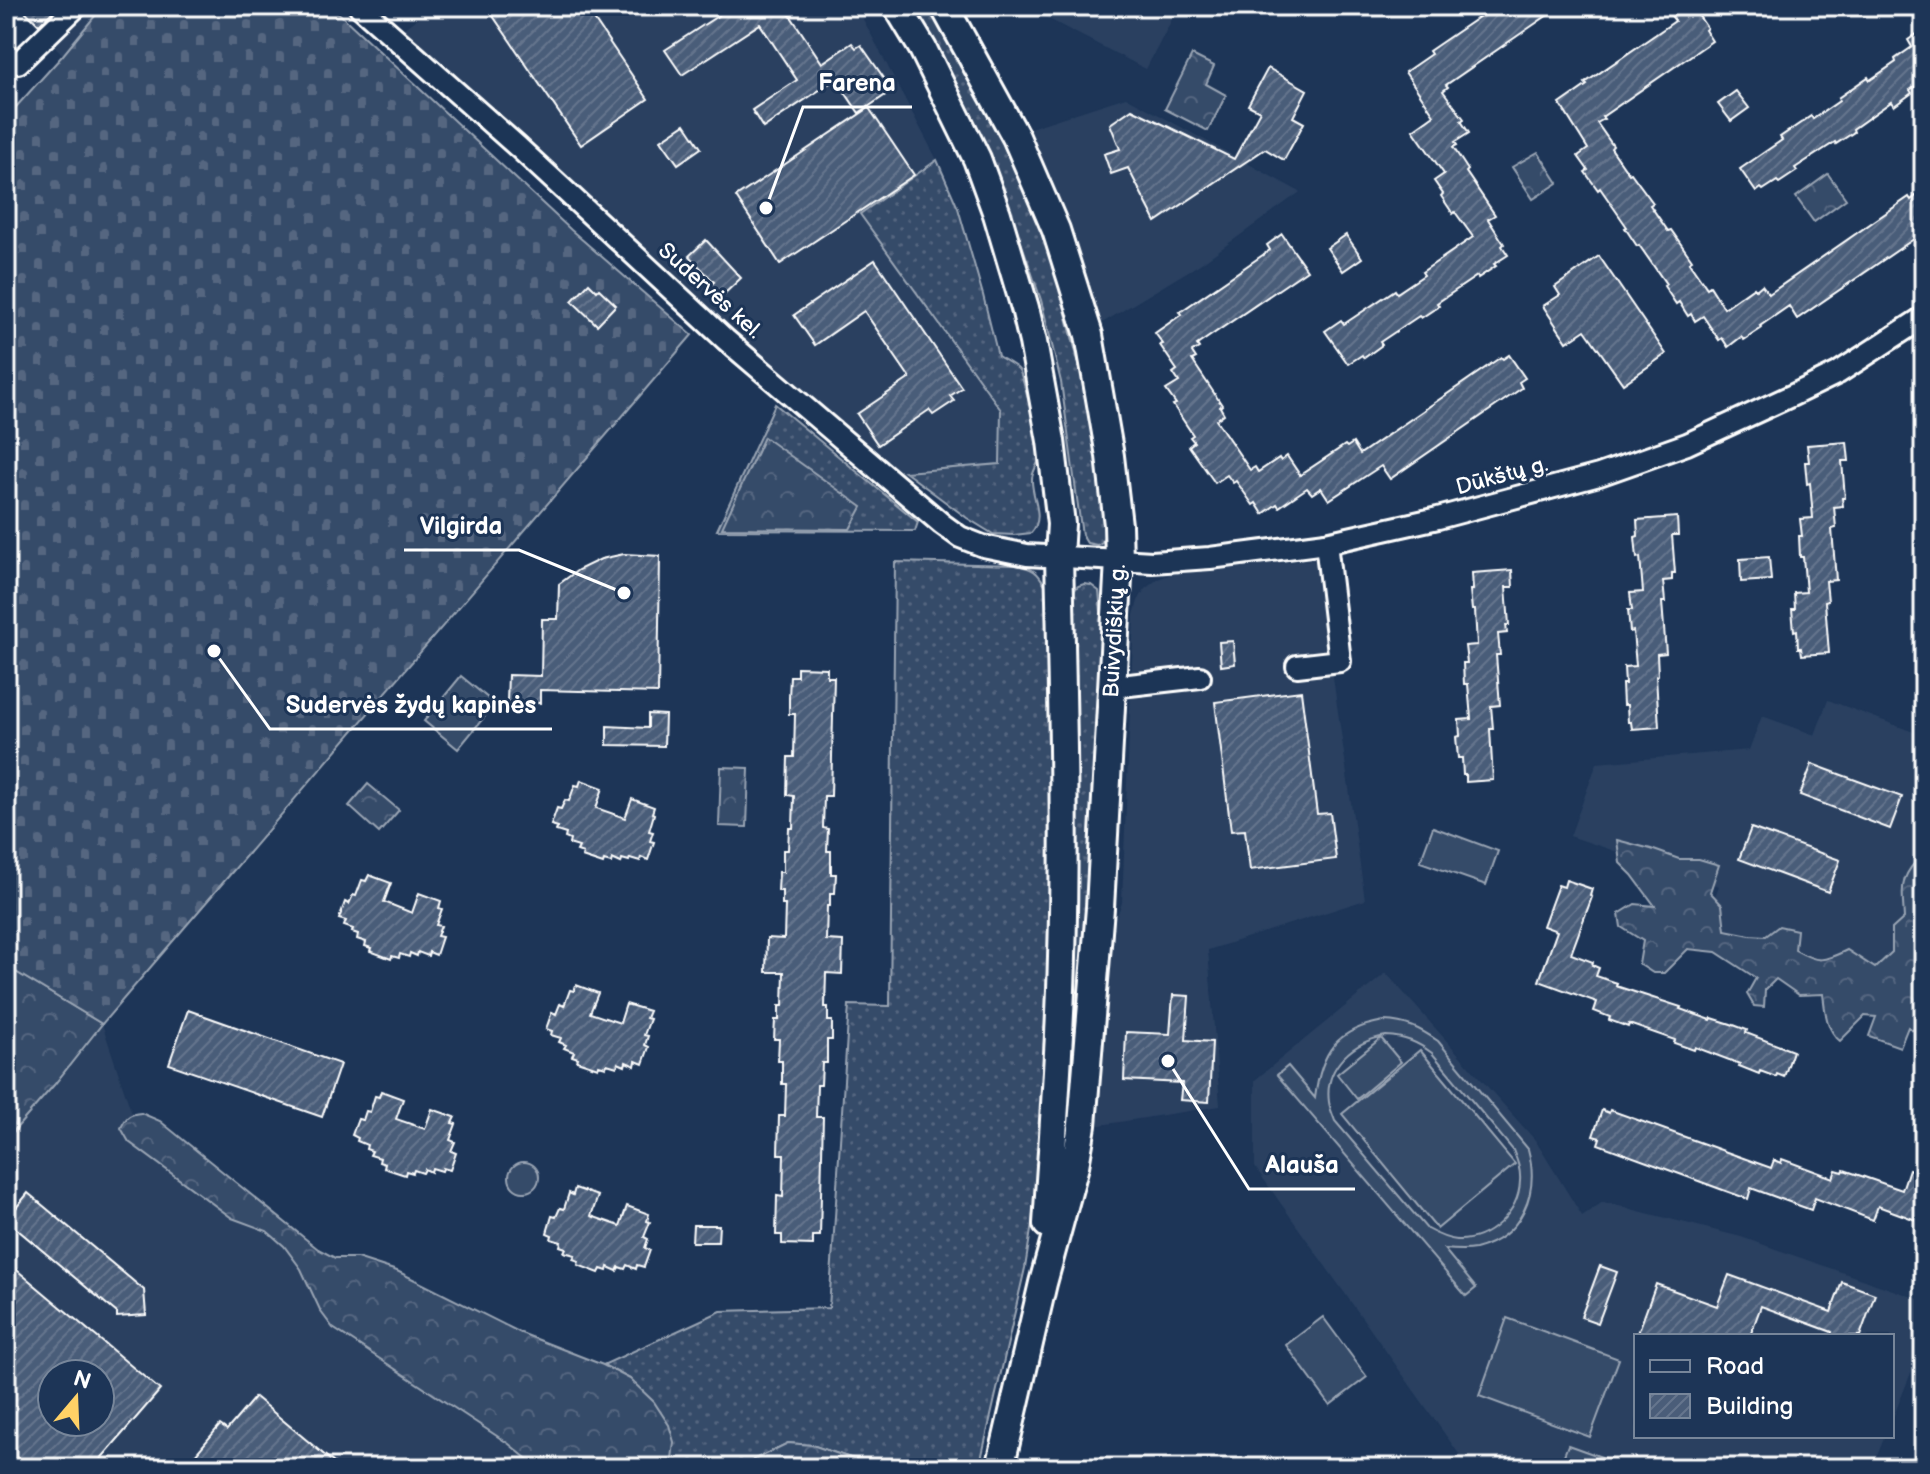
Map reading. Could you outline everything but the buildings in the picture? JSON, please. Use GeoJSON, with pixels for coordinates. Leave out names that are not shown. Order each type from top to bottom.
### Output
{"type":"FeatureCollection","features":[{"type":"Feature","properties":{"kind":"main road","name":"Buivydiškių g."},"geometry":{"type":"LineString","coordinates":[[897,6],[923,49],[977,159],[997,214],[1033,342],[1051,441],[1061,524],[1062,953],[1043,1283]]}},
{"type":"Feature","properties":{"kind":"main road","name":"Buivydiškių g."},"geometry":{"type":"LineString","coordinates":[[944,6],[1016,137],[1056,230],[1089,335],[1110,456],[1118,525],[1119,560],[1100,908],[1082,1125],[1075,1166],[1043,1283],[1000,1468]]}},
{"type":"Feature","properties":{"kind":"street"},"geometry":{"type":"LineString","coordinates":[[18,63],[77,6]]}},
{"type":"Feature","properties":{"kind":"street","name":"Sudervės kel."},"geometry":{"type":"LineString","coordinates":[[359,6],[734,346],[942,524],[960,537],[983,546],[1027,555],[1059,556]]}},
{"type":"Feature","properties":{"kind":"street","name":"Dūkštų g."},"geometry":{"type":"LineString","coordinates":[[1059,556],[1152,562],[1326,543],[1438,518],[1599,475],[1687,444],[1793,395],[1838,373],[1924,317]]}},
{"type":"Feature","properties":{"kind":"street"},"geometry":{"type":"LineString","coordinates":[[1297,666],[1340,661],[1326,543]]}},
{"type":"Feature","properties":{"kind":"street"},"geometry":{"type":"LineString","coordinates":[[1112,687],[1200,677]]}},
{"type":"Feature","properties":{"kind":"shaded area"},"geometry":{"type":"Polygon","coordinates":[[[18,6],[103,6],[63,55],[18,6]]]}},
{"type":"Feature","properties":{"kind":"shaded area"},"geometry":{"type":"Polygon","coordinates":[[[433,6],[856,6],[937,160],[860,214],[1001,410],[1001,464],[892,474],[398,33],[433,6]]]}},
{"type":"Feature","properties":{"kind":"shaded area"},"geometry":{"type":"Polygon","coordinates":[[[1041,6],[1179,6],[1146,69],[1043,16],[1046,9],[1041,6]]]}},
{"type":"Feature","properties":{"kind":"shaded area"},"geometry":{"type":"Polygon","coordinates":[[[1126,97],[1300,192],[1200,264],[1097,326],[1063,220],[1027,129],[1126,97]]]}},
{"type":"Feature","properties":{"kind":"shaded area"},"geometry":{"type":"Polygon","coordinates":[[[1316,559],[1365,900],[1208,950],[1220,1106],[1094,1126],[1110,933],[1122,903],[1134,615],[1138,601],[1145,589],[1171,574],[1316,559]]]}},
{"type":"Feature","properties":{"kind":"shaded area"},"geometry":{"type":"Polygon","coordinates":[[[1828,700],[1924,736],[1924,888],[1886,992],[1703,928],[1719,886],[1570,836],[1597,763],[1749,750],[1762,716],[1815,735],[1828,700]]]}},
{"type":"Feature","properties":{"kind":"shaded area"},"geometry":{"type":"Polygon","coordinates":[[[1386,973],[1535,1140],[1582,1216],[1603,1202],[1741,1237],[1924,1301],[1924,1340],[1894,1415],[1894,1334],[1634,1334],[1634,1438],[1884,1438],[1872,1468],[1469,1468],[1255,1167],[1255,1080],[1386,973]]]}},
{"type":"Feature","properties":{"kind":"shaded area"},"geometry":{"type":"Polygon","coordinates":[[[102,1024],[132,1114],[125,1118],[284,1246],[301,1269],[538,1468],[6,1468],[6,1141],[102,1024]]]}},
{"type":"Feature","properties":{"kind":"green space"},"geometry":{"type":"Polygon","coordinates":[[[103,6],[331,6],[571,230],[692,335],[102,1024],[6,966],[6,118],[103,6]]]}},
{"type":"Feature","properties":{"kind":"green space"},"geometry":{"type":"Polygon","coordinates":[[[910,6],[927,6],[987,108],[1054,266],[1082,376],[1096,458],[1105,533],[1102,542],[1097,545],[1087,543],[1082,535],[1061,382],[1041,300],[1017,230],[990,162],[910,6]]]}},
{"type":"Feature","properties":{"kind":"green space"},"geometry":{"type":"Polygon","coordinates":[[[1192,55],[1214,66],[1206,84],[1226,95],[1208,131],[1165,109],[1192,55]]]}},
{"type":"Feature","properties":{"kind":"green space"},"geometry":{"type":"Polygon","coordinates":[[[1538,152],[1558,183],[1533,199],[1512,167],[1538,152]]]}},
{"type":"Feature","properties":{"kind":"green space"},"geometry":{"type":"Polygon","coordinates":[[[937,160],[958,208],[998,356],[1019,370],[1031,412],[1040,455],[1032,476],[1038,514],[1031,533],[993,534],[905,472],[1000,464],[1001,410],[860,214],[937,160]]]}},
{"type":"Feature","properties":{"kind":"green space"},"geometry":{"type":"Polygon","coordinates":[[[1828,174],[1846,199],[1814,222],[1796,197],[1828,174]]]}},
{"type":"Feature","properties":{"kind":"green space"},"geometry":{"type":"Polygon","coordinates":[[[775,404],[918,522],[915,531],[717,530],[775,404]]]}},
{"type":"Feature","properties":{"kind":"green space"},"geometry":{"type":"Polygon","coordinates":[[[764,437],[862,507],[850,529],[722,528],[764,437]]]}},
{"type":"Feature","properties":{"kind":"green space"},"geometry":{"type":"Polygon","coordinates":[[[895,562],[1016,565],[1035,572],[1047,588],[1052,924],[1040,1173],[1025,1268],[979,1468],[880,1468],[812,1445],[788,1443],[753,1460],[753,1468],[665,1468],[672,1459],[630,1379],[603,1365],[721,1311],[829,1308],[849,1005],[890,1006],[895,562]]]}},
{"type":"Feature","properties":{"kind":"green space"},"geometry":{"type":"Polygon","coordinates":[[[1084,584],[1099,591],[1101,612],[1091,900],[1072,1124],[1054,1221],[1071,595],[1084,584]]]}},
{"type":"Feature","properties":{"kind":"green space"},"geometry":{"type":"Polygon","coordinates":[[[461,676],[495,704],[458,749],[424,721],[461,676]]]}},
{"type":"Feature","properties":{"kind":"green space"},"geometry":{"type":"Polygon","coordinates":[[[721,767],[749,768],[747,827],[719,826],[721,767]]]}},
{"type":"Feature","properties":{"kind":"green space"},"geometry":{"type":"Polygon","coordinates":[[[368,784],[399,810],[379,833],[349,806],[368,784]]]}},
{"type":"Feature","properties":{"kind":"green space"},"geometry":{"type":"Polygon","coordinates":[[[1433,827],[1498,851],[1486,885],[1420,862],[1433,827]]]}},
{"type":"Feature","properties":{"kind":"green space"},"geometry":{"type":"Polygon","coordinates":[[[1617,840],[1679,859],[1699,859],[1719,865],[1710,892],[1722,905],[1725,930],[1766,936],[1779,926],[1797,930],[1795,950],[1803,954],[1821,959],[1847,950],[1875,968],[1892,952],[1892,929],[1904,918],[1906,875],[1924,853],[1924,942],[1921,954],[1924,1037],[1908,1027],[1900,1047],[1869,1036],[1876,1017],[1865,1016],[1840,1041],[1829,1026],[1823,994],[1799,995],[1776,979],[1765,990],[1764,1007],[1754,1006],[1747,994],[1756,978],[1716,952],[1688,949],[1664,973],[1653,973],[1639,964],[1643,941],[1621,927],[1619,914],[1635,904],[1655,906],[1620,863],[1617,840]]]}},
{"type":"Feature","properties":{"kind":"green space"},"geometry":{"type":"Polygon","coordinates":[[[6,966],[102,1024],[6,1140],[6,966]]]}},
{"type":"Feature","properties":{"kind":"green space"},"geometry":{"type":"Polygon","coordinates":[[[1384,1021],[1406,1024],[1438,1041],[1528,1149],[1531,1165],[1529,1197],[1516,1224],[1491,1243],[1475,1249],[1444,1249],[1476,1288],[1466,1296],[1277,1075],[1288,1066],[1315,1098],[1322,1068],[1334,1045],[1354,1030],[1384,1021]],[[1393,1037],[1363,1043],[1336,1067],[1329,1089],[1329,1105],[1335,1121],[1427,1229],[1457,1240],[1480,1236],[1500,1223],[1514,1204],[1520,1177],[1513,1150],[1432,1053],[1410,1041],[1393,1037]]]}},
{"type":"Feature","properties":{"kind":"green space"},"geometry":{"type":"Polygon","coordinates":[[[1381,1038],[1401,1062],[1357,1099],[1337,1074],[1381,1038]]]}},
{"type":"Feature","properties":{"kind":"green space"},"geometry":{"type":"Polygon","coordinates":[[[1420,1050],[1515,1164],[1437,1229],[1342,1114],[1420,1050]]]}},
{"type":"Feature","properties":{"kind":"green space"},"geometry":{"type":"Polygon","coordinates":[[[141,1113],[160,1121],[318,1249],[335,1258],[357,1258],[397,1271],[521,1333],[603,1365],[630,1379],[654,1402],[669,1425],[674,1442],[672,1459],[665,1468],[542,1468],[532,1463],[509,1444],[333,1328],[321,1312],[301,1269],[284,1246],[267,1231],[232,1218],[129,1142],[121,1128],[128,1117],[141,1113]]]}},
{"type":"Feature","properties":{"kind":"green space"},"geometry":{"type":"Polygon","coordinates":[[[524,1162],[530,1163],[538,1171],[538,1183],[530,1191],[524,1192],[518,1191],[510,1183],[509,1177],[510,1171],[518,1163],[524,1162]]]}},
{"type":"Feature","properties":{"kind":"green space"},"geometry":{"type":"Polygon","coordinates":[[[1323,1317],[1367,1377],[1330,1405],[1286,1345],[1323,1317]]]}},
{"type":"Feature","properties":{"kind":"green space"},"geometry":{"type":"Polygon","coordinates":[[[1507,1318],[1619,1359],[1590,1437],[1479,1396],[1507,1318]]]}},
{"type":"Feature","properties":{"kind":"green space"},"geometry":{"type":"Polygon","coordinates":[[[788,1443],[812,1445],[880,1468],[753,1468],[753,1460],[788,1443]]]}},
{"type":"Feature","properties":{"kind":"green space"},"geometry":{"type":"Polygon","coordinates":[[[1568,1445],[1632,1468],[1559,1468],[1568,1445]]]}},
{"type":"Feature","properties":{"kind":"place","name":"Farena"},"geometry":{"type":"Point","coordinates":[766,208]}},
{"type":"Feature","properties":{"kind":"place","name":"Vilgirda"},"geometry":{"type":"Point","coordinates":[624,593]}},
{"type":"Feature","properties":{"kind":"place","name":"Sudervės žydų kapinės"},"geometry":{"type":"Point","coordinates":[214,651]}},
{"type":"Feature","properties":{"kind":"place","name":"Alauša"},"geometry":{"type":"Point","coordinates":[1168,1061]}}]}
